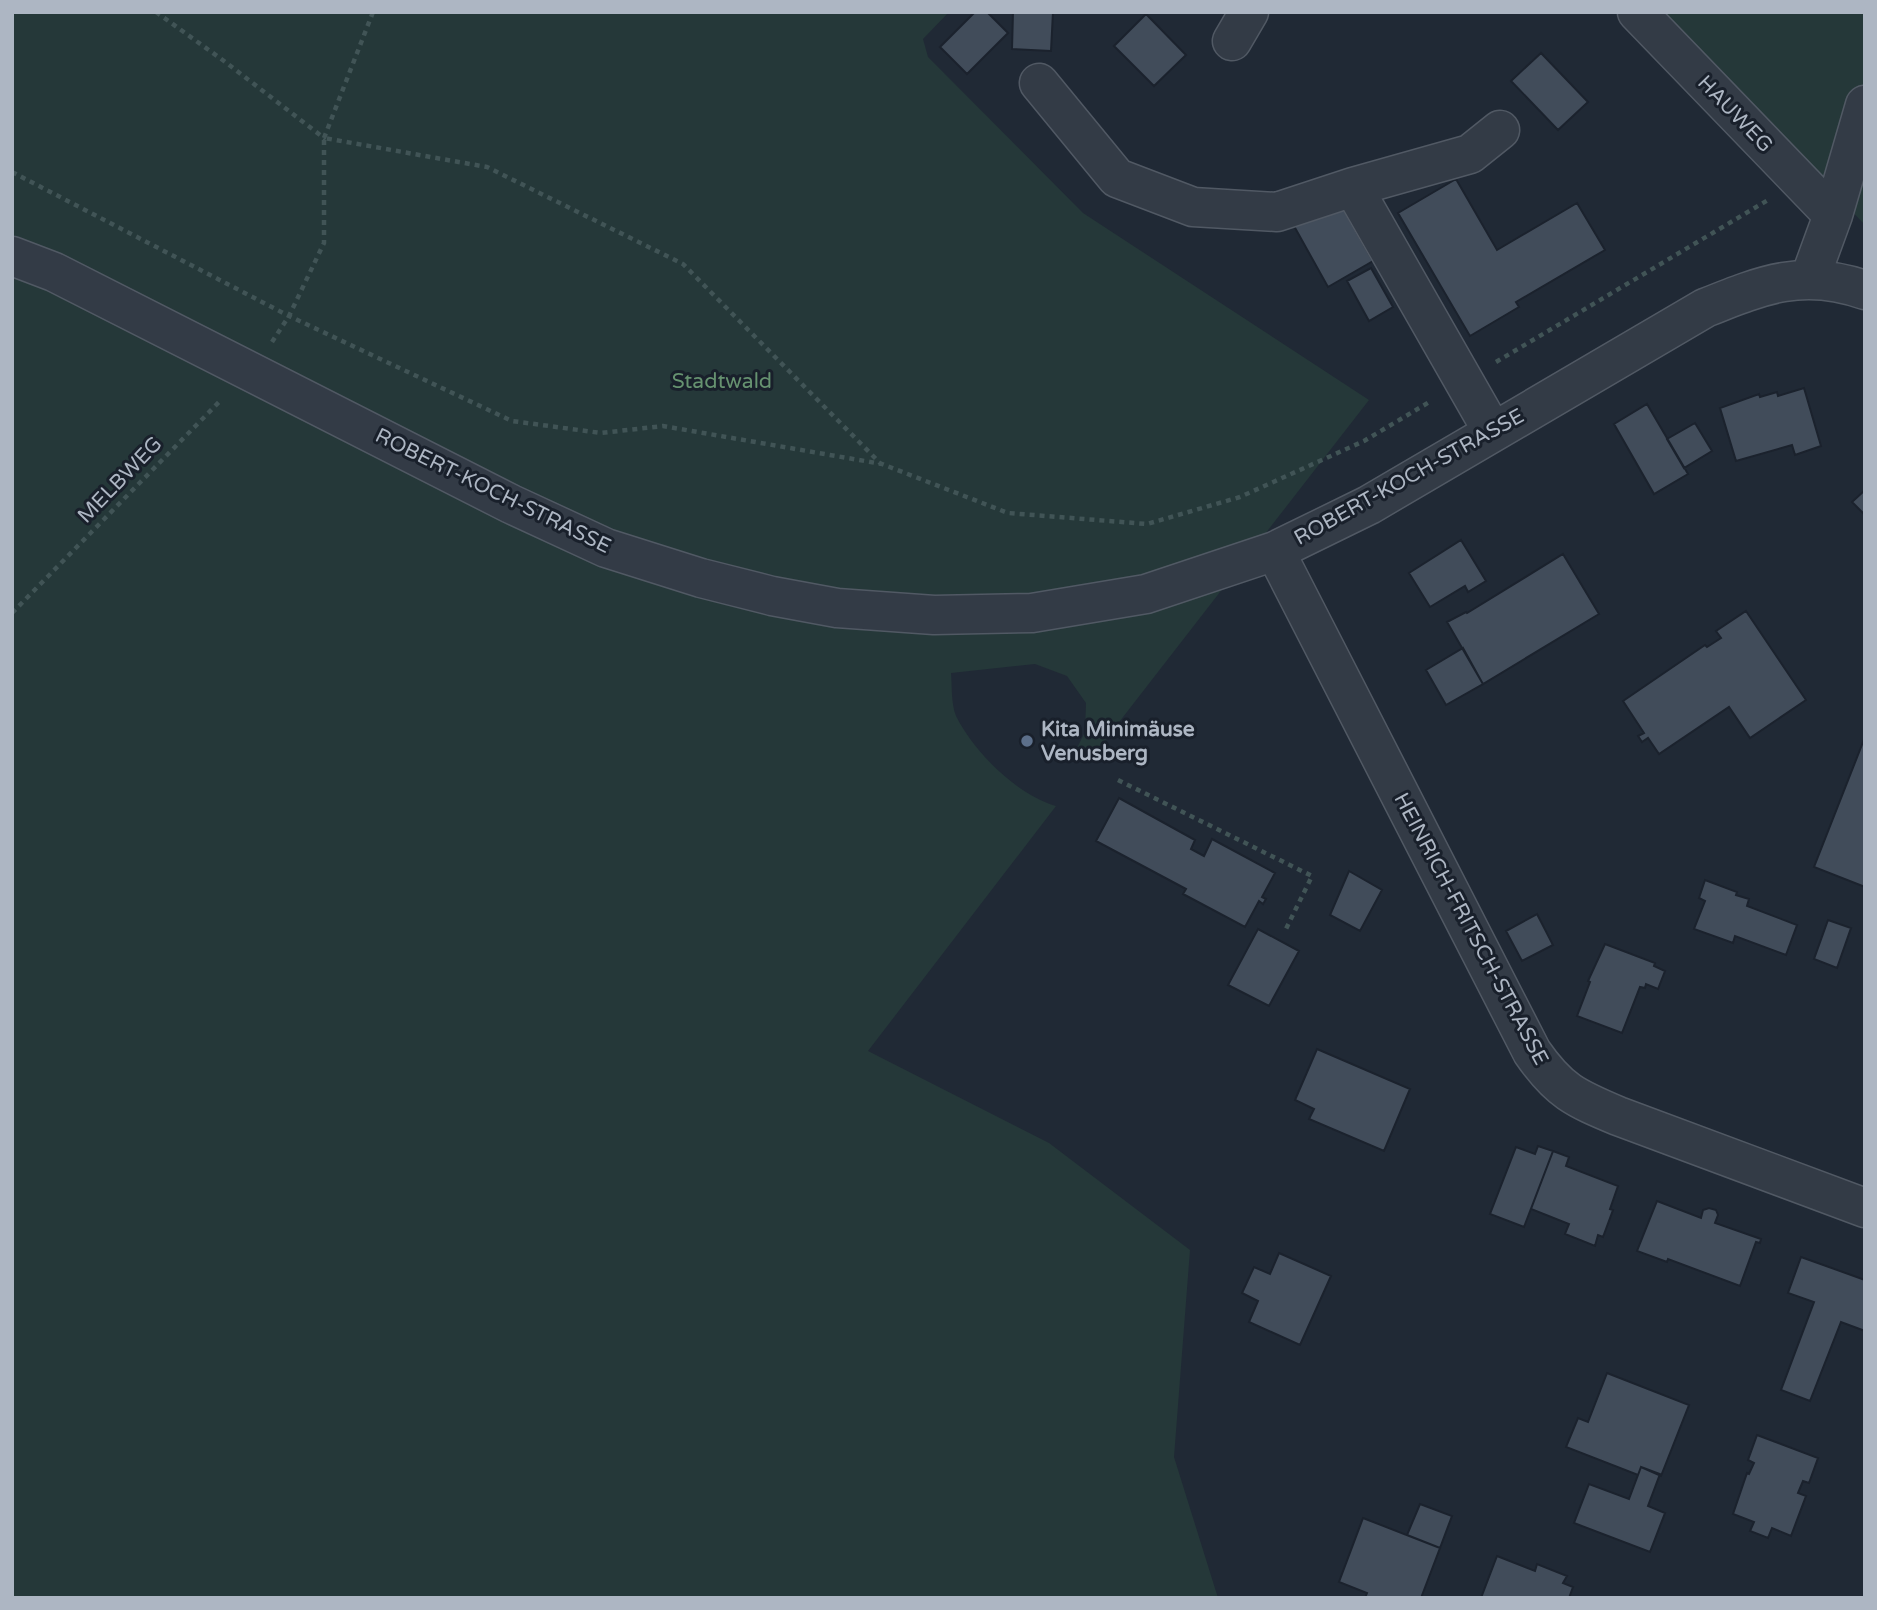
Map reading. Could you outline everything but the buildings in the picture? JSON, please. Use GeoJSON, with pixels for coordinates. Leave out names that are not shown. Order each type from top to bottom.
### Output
{"type":"FeatureCollection","features":[{"type":"Feature","properties":{"kind":"street","name":"HAUWEG"},"geometry":{"type":"LineString","coordinates":[[1637,12],[1833,215]]}},
{"type":"Feature","properties":{"kind":"street"},"geometry":{"type":"LineString","coordinates":[[1039,83],[1117,178],[1193,207],[1277,212],[1470,154],[1500,130]]}},
{"type":"Feature","properties":{"kind":"street"},"geometry":{"type":"LineString","coordinates":[[1810,278],[1833,215],[1865,105]]}},
{"type":"Feature","properties":{"kind":"street"},"geometry":{"type":"LineString","coordinates":[[1353,187],[1493,432]]}},
{"type":"Feature","properties":{"kind":"street","name":"ROBERT-KOCH-STRASSE"},"geometry":{"type":"LineString","coordinates":[[12,256],[54,272],[511,504],[606,548],[701,578],[772,596],[824,605],[934,615],[1032,614],[1146,594],[1275,551],[1369,505],[1704,308],[1753,290],[1810,278],[1841,281],[1865,290]]}},
{"type":"Feature","properties":{"kind":"street","name":"HEINRICH-FRITSCH-STRASSE"},"geometry":{"type":"LineString","coordinates":[[1275,551],[1532,1052],[1550,1078],[1579,1100],[1865,1208]]}},
{"type":"Feature","properties":{"kind":"path"},"geometry":{"type":"LineString","coordinates":[[156,12],[324,138],[487,167],[683,264],[882,464]]}},
{"type":"Feature","properties":{"kind":"path"},"geometry":{"type":"LineString","coordinates":[[289,316],[324,243],[324,138],[373,12]]}},
{"type":"Feature","properties":{"kind":"path"},"geometry":{"type":"LineString","coordinates":[[12,172],[289,316],[512,421],[601,433],[663,426],[882,464],[1008,513],[1147,524],[1240,497],[1364,441],[1799,181]]}},
{"type":"Feature","properties":{"kind":"path","name":"MELBWEG"},"geometry":{"type":"LineString","coordinates":[[12,612],[250,370]]}},
{"type":"Feature","properties":{"kind":"path"},"geometry":{"type":"LineString","coordinates":[[1118,780],[1312,876],[1284,931]]}},
{"type":"Feature","properties":{"kind":"green space","name":"Stadtwald"},"geometry":{"type":"Polygon","coordinates":[[[12,12],[949,12],[923,39],[928,57],[1083,213],[1369,400],[1092,757],[1077,748],[1085,732],[1086,703],[1067,676],[1035,664],[951,673],[954,711],[974,744],[1012,782],[1056,806],[868,1051],[1049,1143],[1190,1250],[1174,1457],[1218,1598],[12,1598],[12,12]]]}},
{"type":"Feature","properties":{"kind":"green space"},"geometry":{"type":"Polygon","coordinates":[[[1662,12],[1865,12],[1865,225],[1662,12]]]}},
{"type":"Feature","properties":{"kind":"place","name":"Kita Minimäuse Venusberg"},"geometry":{"type":"Point","coordinates":[1027,741]}}]}
